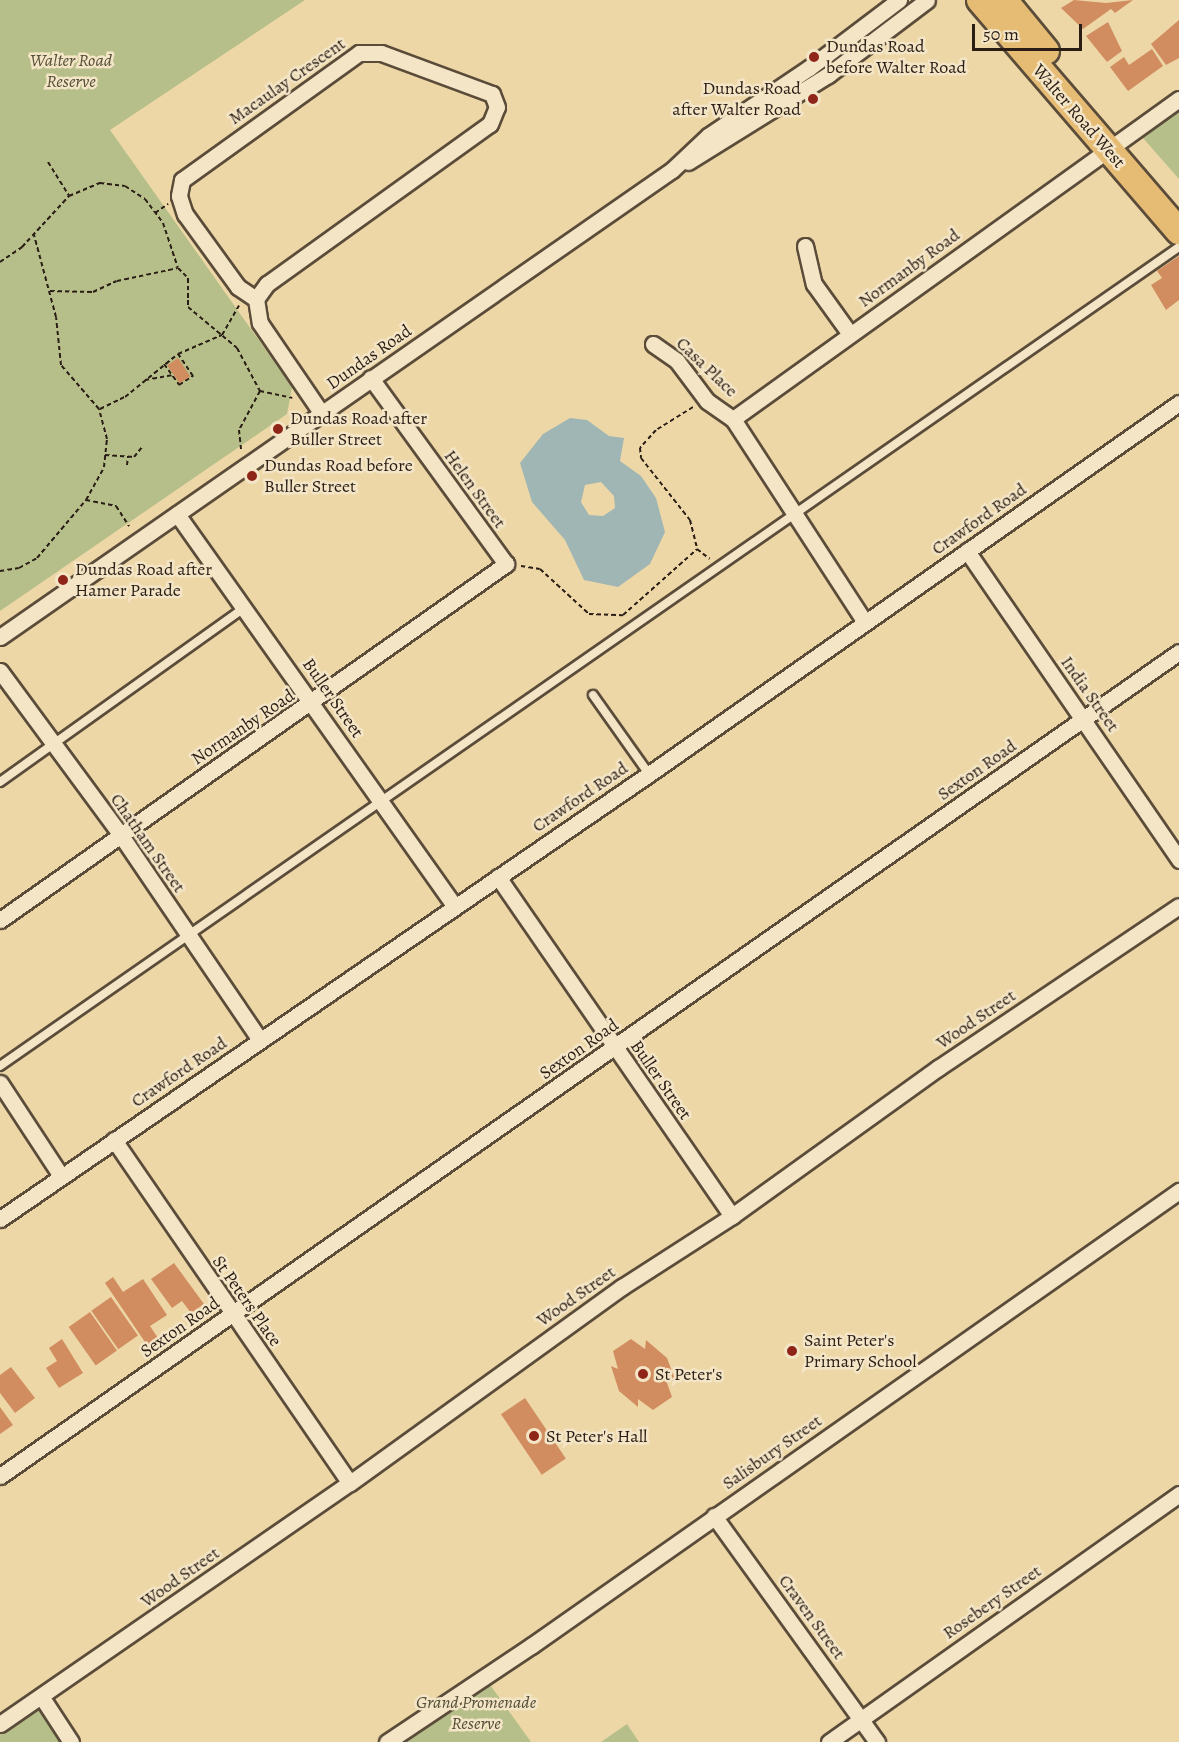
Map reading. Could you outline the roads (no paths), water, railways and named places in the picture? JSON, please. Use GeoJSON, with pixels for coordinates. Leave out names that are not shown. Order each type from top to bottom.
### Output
{"type":"FeatureCollection","features":[{"type":"Feature","properties":{"kind":"main road","name":"Walter Road West"},"geometry":{"type":"LineString","coordinates":[[980,0],[1114,143],[1179,205]]}},
{"type":"Feature","properties":{"kind":"main road","name":"Walter Road West"},"geometry":{"type":"LineString","coordinates":[[1004,0],[1179,231]]}},
{"type":"Feature","properties":{"kind":"street","name":"Dundas Road"},"geometry":{"type":"LineString","coordinates":[[672,170],[708,136],[809,68],[899,0]]}},
{"type":"Feature","properties":{"kind":"street","name":"Dundas Road"},"geometry":{"type":"LineString","coordinates":[[0,637],[672,170],[714,148],[828,75],[927,0]]}},
{"type":"Feature","properties":{"kind":"street","name":"Macaulay Crescent"},"geometry":{"type":"LineString","coordinates":[[381,52],[492,94],[497,107],[490,124],[267,284],[256,299],[238,287],[185,214],[179,196],[182,180],[359,53],[381,52]]}},
{"type":"Feature","properties":{"kind":"street","name":"Normanby Road"},"geometry":{"type":"LineString","coordinates":[[733,419],[1114,143],[1179,99]]}},
{"type":"Feature","properties":{"kind":"street"},"geometry":{"type":"LineString","coordinates":[[805,246],[814,284],[850,334]]}},
{"type":"Feature","properties":{"kind":"street"},"geometry":{"type":"LineString","coordinates":[[256,299],[260,323],[322,414]]}},
{"type":"Feature","properties":{"kind":"street","name":"Casa Place"},"geometry":{"type":"LineString","coordinates":[[653,344],[677,361],[707,400],[733,419]]}},
{"type":"Feature","properties":{"kind":"street","name":"Helen Street"},"geometry":{"type":"LineString","coordinates":[[371,378],[506,564]]}},
{"type":"Feature","properties":{"kind":"street","name":"Crawford Road"},"geometry":{"type":"LineString","coordinates":[[0,1219],[649,774],[1179,403]]}},
{"type":"Feature","properties":{"kind":"street"},"geometry":{"type":"LineString","coordinates":[[733,419],[866,622]]}},
{"type":"Feature","properties":{"kind":"street","name":"Buller Street"},"geometry":{"type":"LineString","coordinates":[[177,514],[455,906]]}},
{"type":"Feature","properties":{"kind":"street","name":"India Street"},"geometry":{"type":"LineString","coordinates":[[967,551],[1179,860]]}},
{"type":"Feature","properties":{"kind":"street","name":"Normanby Road"},"geometry":{"type":"LineString","coordinates":[[0,920],[120,834],[312,703],[506,564]]}},
{"type":"Feature","properties":{"kind":"street","name":"Sexton Road"},"geometry":{"type":"LineString","coordinates":[[0,1476],[1179,652]]}},
{"type":"Feature","properties":{"kind":"street","name":"Chatham Street"},"geometry":{"type":"LineString","coordinates":[[0,671],[120,834],[260,1040]]}},
{"type":"Feature","properties":{"kind":"street","name":"Buller Street"},"geometry":{"type":"LineString","coordinates":[[498,877],[732,1216]]}},
{"type":"Feature","properties":{"kind":"street","name":"Wood Street"},"geometry":{"type":"LineString","coordinates":[[0,1724],[350,1483],[622,1287],[732,1216],[938,1068],[1179,906]]}},
{"type":"Feature","properties":{"kind":"street"},"geometry":{"type":"LineString","coordinates":[[0,1083],[62,1176]]}},
{"type":"Feature","properties":{"kind":"street","name":"St Peters Place"},"geometry":{"type":"LineString","coordinates":[[114,1140],[350,1483]]}},
{"type":"Feature","properties":{"kind":"street","name":"Salisbury Street"},"geometry":{"type":"LineString","coordinates":[[387,1742],[1179,1191]]}},
{"type":"Feature","properties":{"kind":"street","name":"Rosebery Street"},"geometry":{"type":"LineString","coordinates":[[829,1742],[1179,1494]]}},
{"type":"Feature","properties":{"kind":"street","name":"Craven Street"},"geometry":{"type":"LineString","coordinates":[[714,1516],[878,1742]]}},
{"type":"Feature","properties":{"kind":"street"},"geometry":{"type":"LineString","coordinates":[[40,1696],[71,1742]]}},
{"type":"Feature","properties":{"kind":"lane"},"geometry":{"type":"LineString","coordinates":[[0,1066],[1179,247]]}},
{"type":"Feature","properties":{"kind":"lane"},"geometry":{"type":"LineString","coordinates":[[0,782],[245,607]]}},
{"type":"Feature","properties":{"kind":"lane"},"geometry":{"type":"LineString","coordinates":[[593,695],[649,774]]}},
{"type":"Feature","properties":{"kind":"water"},"geometry":{"type":"Polygon","coordinates":[[[570,418],[587,420],[609,436],[624,438],[620,461],[641,476],[656,498],[665,532],[650,564],[618,587],[584,580],[565,540],[532,502],[520,463],[543,434],[570,418]],[[601,482],[585,485],[581,502],[589,515],[603,516],[615,508],[614,496],[601,482]]]}},
{"type":"Feature","properties":{"kind":"place","name":"Dundas Road before Walter Road"},"geometry":{"type":"Point","coordinates":[814,57]}},
{"type":"Feature","properties":{"kind":"place","name":"Dundas Road after Walter Road"},"geometry":{"type":"Point","coordinates":[813,99]}},
{"type":"Feature","properties":{"kind":"place","name":"Dundas Road after Buller Street"},"geometry":{"type":"Point","coordinates":[278,429]}},
{"type":"Feature","properties":{"kind":"place","name":"Dundas Road before Buller Street"},"geometry":{"type":"Point","coordinates":[252,476]}},
{"type":"Feature","properties":{"kind":"place","name":"Dundas Road after Hamer Parade"},"geometry":{"type":"Point","coordinates":[63,580]}},
{"type":"Feature","properties":{"kind":"place","name":"Saint Peter's Primary School"},"geometry":{"type":"Point","coordinates":[792,1351]}},
{"type":"Feature","properties":{"kind":"place","name":"St Peter's"},"geometry":{"type":"Point","coordinates":[643,1374]}},
{"type":"Feature","properties":{"kind":"place","name":"St Peter's Hall"},"geometry":{"type":"Point","coordinates":[534,1436]}},
{"type":"Feature","properties":{"kind":"park label","name":"Walter Road Reserve"},"geometry":{"type":"Point","coordinates":[71,71]}},
{"type":"Feature","properties":{"kind":"park label","name":"Grand Promenade Reserve"},"geometry":{"type":"Point","coordinates":[476,1713]}}]}
